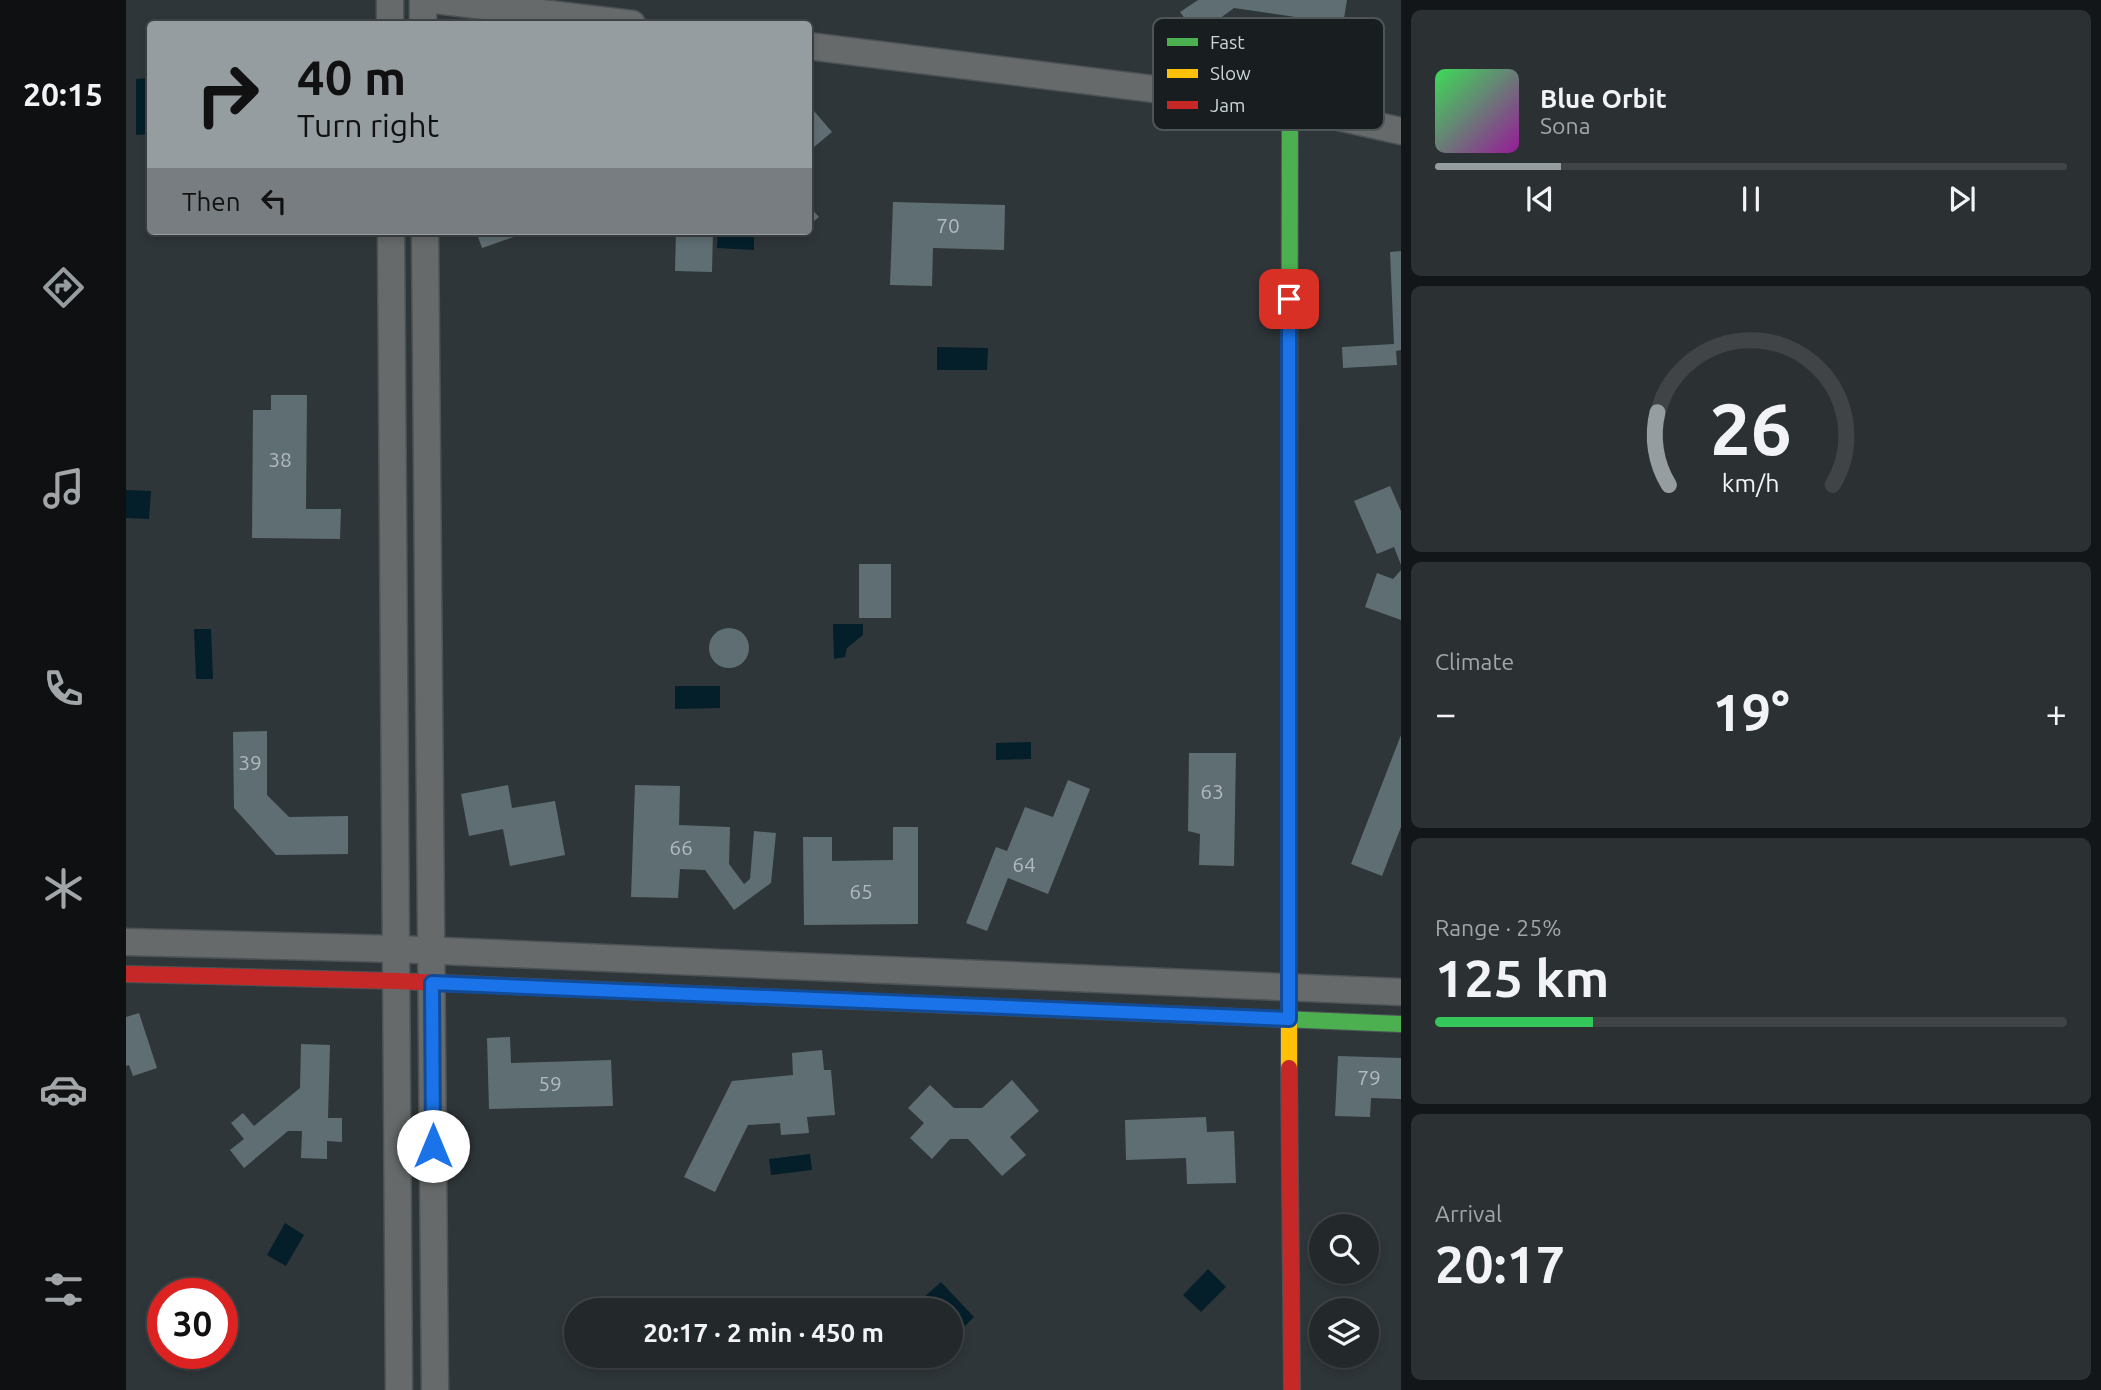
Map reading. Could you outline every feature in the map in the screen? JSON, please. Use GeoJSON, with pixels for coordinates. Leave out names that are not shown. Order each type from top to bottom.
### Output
{"type":"FeatureCollection","features":[{"type":"Feature","properties":{"kind":"street"},"geometry":{"type":"LineString","coordinates":[[390,0],[390,21]]}},
{"type":"Feature","properties":{"kind":"street"},"geometry":{"type":"LineString","coordinates":[[423,0],[423,21]]}},
{"type":"Feature","properties":{"kind":"street"},"geometry":{"type":"LineString","coordinates":[[435,0],[607,21]]}},
{"type":"Feature","properties":{"kind":"street"},"geometry":{"type":"LineString","coordinates":[[812,46],[1153,89]]}},
{"type":"Feature","properties":{"kind":"street"},"geometry":{"type":"LineString","coordinates":[[1290,130],[1289,1019],[1292,1390]]}},
{"type":"Feature","properties":{"kind":"street"},"geometry":{"type":"LineString","coordinates":[[391,235],[399,1390]]}},
{"type":"Feature","properties":{"kind":"street"},"geometry":{"type":"LineString","coordinates":[[425,235],[435,1390]]}},
{"type":"Feature","properties":{"kind":"street"},"geometry":{"type":"LineString","coordinates":[[126,942],[396,949],[1401,992]]}},
{"type":"Feature","properties":{"kind":"street"},"geometry":{"type":"LineString","coordinates":[[126,974],[397,981],[1401,1024]]}},
{"type":"Feature","properties":{"kind":"water"},"geometry":{"type":"Polygon","coordinates":[[[147,78],[147,134],[136,135],[136,79],[147,78]]]}},
{"type":"Feature","properties":{"kind":"water"},"geometry":{"type":"Polygon","coordinates":[[[718,235],[754,235],[754,250],[717,248],[718,235]]]}},
{"type":"Feature","properties":{"kind":"water"},"geometry":{"type":"Polygon","coordinates":[[[937,347],[988,348],[987,370],[937,370],[937,347]]]}},
{"type":"Feature","properties":{"kind":"water"},"geometry":{"type":"Polygon","coordinates":[[[126,490],[151,491],[149,519],[126,518],[126,490]]]}},
{"type":"Feature","properties":{"kind":"water"},"geometry":{"type":"Polygon","coordinates":[[[833,624],[863,624],[863,635],[847,648],[845,657],[834,659],[833,624]]]}},
{"type":"Feature","properties":{"kind":"water"},"geometry":{"type":"Polygon","coordinates":[[[194,629],[211,629],[213,679],[196,679],[194,629]]]}},
{"type":"Feature","properties":{"kind":"water"},"geometry":{"type":"Polygon","coordinates":[[[675,686],[720,686],[720,708],[675,709],[675,686]]]}},
{"type":"Feature","properties":{"kind":"water"},"geometry":{"type":"Polygon","coordinates":[[[1031,742],[1031,759],[996,760],[996,743],[1031,742]]]}},
{"type":"Feature","properties":{"kind":"water"},"geometry":{"type":"Polygon","coordinates":[[[810,1154],[812,1170],[771,1175],[769,1159],[810,1154]]]}},
{"type":"Feature","properties":{"kind":"water"},"geometry":{"type":"Polygon","coordinates":[[[285,1223],[304,1235],[286,1266],[267,1255],[285,1223]]]}},
{"type":"Feature","properties":{"kind":"water"},"geometry":{"type":"Polygon","coordinates":[[[1208,1269],[1226,1287],[1201,1312],[1183,1295],[1208,1269]]]}},
{"type":"Feature","properties":{"kind":"water"},"geometry":{"type":"Polygon","coordinates":[[[941,1282],[956,1298],[923,1298],[941,1282]]]}},
{"type":"Feature","properties":{"kind":"water"},"geometry":{"type":"Polygon","coordinates":[[[963,1305],[974,1317],[963,1328],[963,1305]]]}},
{"type":"Feature","properties":{"kind":"building"},"geometry":{"type":"Polygon","coordinates":[[[1198,0],[1347,0],[1344,18],[1302,18],[1234,8],[1220,18],[1184,18],[1180,12],[1198,0]]]}},
{"type":"Feature","properties":{"kind":"building"},"geometry":{"type":"Polygon","coordinates":[[[812,109],[832,132],[812,149],[812,109]]]}},
{"type":"Feature","properties":{"kind":"building"},"geometry":{"type":"Polygon","coordinates":[[[893,202],[1005,205],[1004,250],[933,248],[932,286],[890,285],[893,202]]]}},
{"type":"Feature","properties":{"kind":"building"},"geometry":{"type":"Polygon","coordinates":[[[812,209],[819,217],[812,223],[812,209]]]}},
{"type":"Feature","properties":{"kind":"building"},"geometry":{"type":"Polygon","coordinates":[[[477,235],[519,235],[482,248],[477,235]]]}},
{"type":"Feature","properties":{"kind":"building"},"geometry":{"type":"Polygon","coordinates":[[[676,235],[713,235],[712,272],[675,271],[676,235]]]}},
{"type":"Feature","properties":{"kind":"building"},"geometry":{"type":"Polygon","coordinates":[[[1401,251],[1401,350],[1396,351],[1397,365],[1343,368],[1342,347],[1394,344],[1390,252],[1401,251]]]}},
{"type":"Feature","properties":{"kind":"building"},"geometry":{"type":"Polygon","coordinates":[[[271,395],[307,395],[306,509],[341,509],[340,539],[252,538],[253,410],[271,410],[271,395]]]}},
{"type":"Feature","properties":{"kind":"building"},"geometry":{"type":"Polygon","coordinates":[[[1390,486],[1401,511],[1401,565],[1394,547],[1377,554],[1354,501],[1390,486]]]}},
{"type":"Feature","properties":{"kind":"building"},"geometry":{"type":"Polygon","coordinates":[[[859,564],[891,564],[891,618],[859,618],[859,564]]]}},
{"type":"Feature","properties":{"kind":"building"},"geometry":{"type":"Polygon","coordinates":[[[1401,570],[1401,620],[1365,607],[1377,573],[1393,579],[1401,570]]]}},
{"type":"Feature","properties":{"kind":"building"},"geometry":{"type":"Polygon","coordinates":[[[729,628],[737,629],[743,634],[748,640],[748,656],[743,662],[737,667],[729,668],[721,667],[715,662],[710,656],[709,648],[710,640],[715,634],[721,629],[729,628]]]}},
{"type":"Feature","properties":{"kind":"building"},"geometry":{"type":"Polygon","coordinates":[[[267,731],[267,795],[289,817],[348,816],[348,854],[276,855],[234,808],[233,732],[267,731]]]}},
{"type":"Feature","properties":{"kind":"building"},"geometry":{"type":"Polygon","coordinates":[[[1401,735],[1401,827],[1382,876],[1351,864],[1401,735]]]}},
{"type":"Feature","properties":{"kind":"building"},"geometry":{"type":"Polygon","coordinates":[[[1189,753],[1236,753],[1234,866],[1199,865],[1200,834],[1188,831],[1189,753]]]}},
{"type":"Feature","properties":{"kind":"building"},"geometry":{"type":"Polygon","coordinates":[[[1068,780],[1090,789],[1048,894],[1008,878],[987,931],[966,923],[996,847],[1007,851],[1025,807],[1053,817],[1068,780]]]}},
{"type":"Feature","properties":{"kind":"building"},"geometry":{"type":"Polygon","coordinates":[[[508,785],[512,808],[555,801],[565,855],[510,866],[503,829],[469,836],[461,794],[508,785]]]}},
{"type":"Feature","properties":{"kind":"building"},"geometry":{"type":"Polygon","coordinates":[[[635,785],[680,786],[679,825],[730,827],[729,864],[744,884],[750,879],[754,831],[776,833],[771,883],[734,910],[705,870],[680,869],[678,898],[631,897],[635,785]]]}},
{"type":"Feature","properties":{"kind":"building"},"geometry":{"type":"Polygon","coordinates":[[[893,827],[918,827],[918,924],[804,925],[803,837],[832,837],[832,861],[893,860],[893,827]]]}},
{"type":"Feature","properties":{"kind":"building"},"geometry":{"type":"Polygon","coordinates":[[[139,1013],[157,1068],[133,1076],[129,1065],[126,1066],[126,1017],[139,1013]]]}},
{"type":"Feature","properties":{"kind":"building"},"geometry":{"type":"Polygon","coordinates":[[[510,1037],[511,1063],[611,1060],[613,1106],[489,1109],[487,1038],[510,1037]]]}},
{"type":"Feature","properties":{"kind":"building"},"geometry":{"type":"Polygon","coordinates":[[[301,1044],[330,1045],[328,1118],[342,1118],[342,1142],[327,1141],[327,1159],[301,1158],[302,1131],[288,1131],[244,1168],[230,1150],[244,1139],[231,1123],[243,1113],[254,1126],[300,1088],[301,1044]]]}},
{"type":"Feature","properties":{"kind":"building"},"geometry":{"type":"Polygon","coordinates":[[[822,1050],[824,1070],[831,1070],[835,1115],[807,1117],[809,1133],[781,1135],[780,1123],[748,1125],[715,1192],[684,1177],[732,1081],[793,1075],[792,1053],[822,1050]]]}},
{"type":"Feature","properties":{"kind":"building"},"geometry":{"type":"Polygon","coordinates":[[[1338,1056],[1401,1058],[1401,1099],[1371,1098],[1370,1117],[1335,1116],[1338,1056]]]}},
{"type":"Feature","properties":{"kind":"building"},"geometry":{"type":"Polygon","coordinates":[[[1012,1080],[1039,1111],[1010,1137],[1026,1155],[1002,1176],[968,1139],[950,1139],[932,1159],[910,1138],[924,1123],[908,1108],[930,1085],[954,1108],[982,1108],[1012,1080]]]}},
{"type":"Feature","properties":{"kind":"building"},"geometry":{"type":"Polygon","coordinates":[[[1206,1117],[1207,1132],[1234,1131],[1236,1183],[1187,1184],[1186,1158],[1126,1160],[1125,1120],[1206,1117]]]}},
{"type":"Feature","properties":{"kind":"traffic: fast"},"geometry":{"type":"LineString","coordinates":[[1289,600],[1290,130]]}},
{"type":"Feature","properties":{"kind":"traffic: fast"},"geometry":{"type":"LineString","coordinates":[[532,987],[854,1001]]}},
{"type":"Feature","properties":{"kind":"traffic: fast"},"geometry":{"type":"LineString","coordinates":[[1118,1012],[1401,1024]]}},
{"type":"Feature","properties":{"kind":"traffic: slow"},"geometry":{"type":"LineString","coordinates":[[1289,600],[1289,1068]]}},
{"type":"Feature","properties":{"kind":"traffic: jam"},"geometry":{"type":"LineString","coordinates":[[126,974],[532,987]]}},
{"type":"Feature","properties":{"kind":"traffic: jam"},"geometry":{"type":"LineString","coordinates":[[854,1001],[1118,1012]]}},
{"type":"Feature","properties":{"kind":"traffic: jam"},"geometry":{"type":"LineString","coordinates":[[1289,1068],[1292,1390]]}},
{"type":"Feature","properties":{"kind":"route"},"geometry":{"type":"LineString","coordinates":[[433,1146],[432,983],[1289,1019],[1289,299]]}}]}
